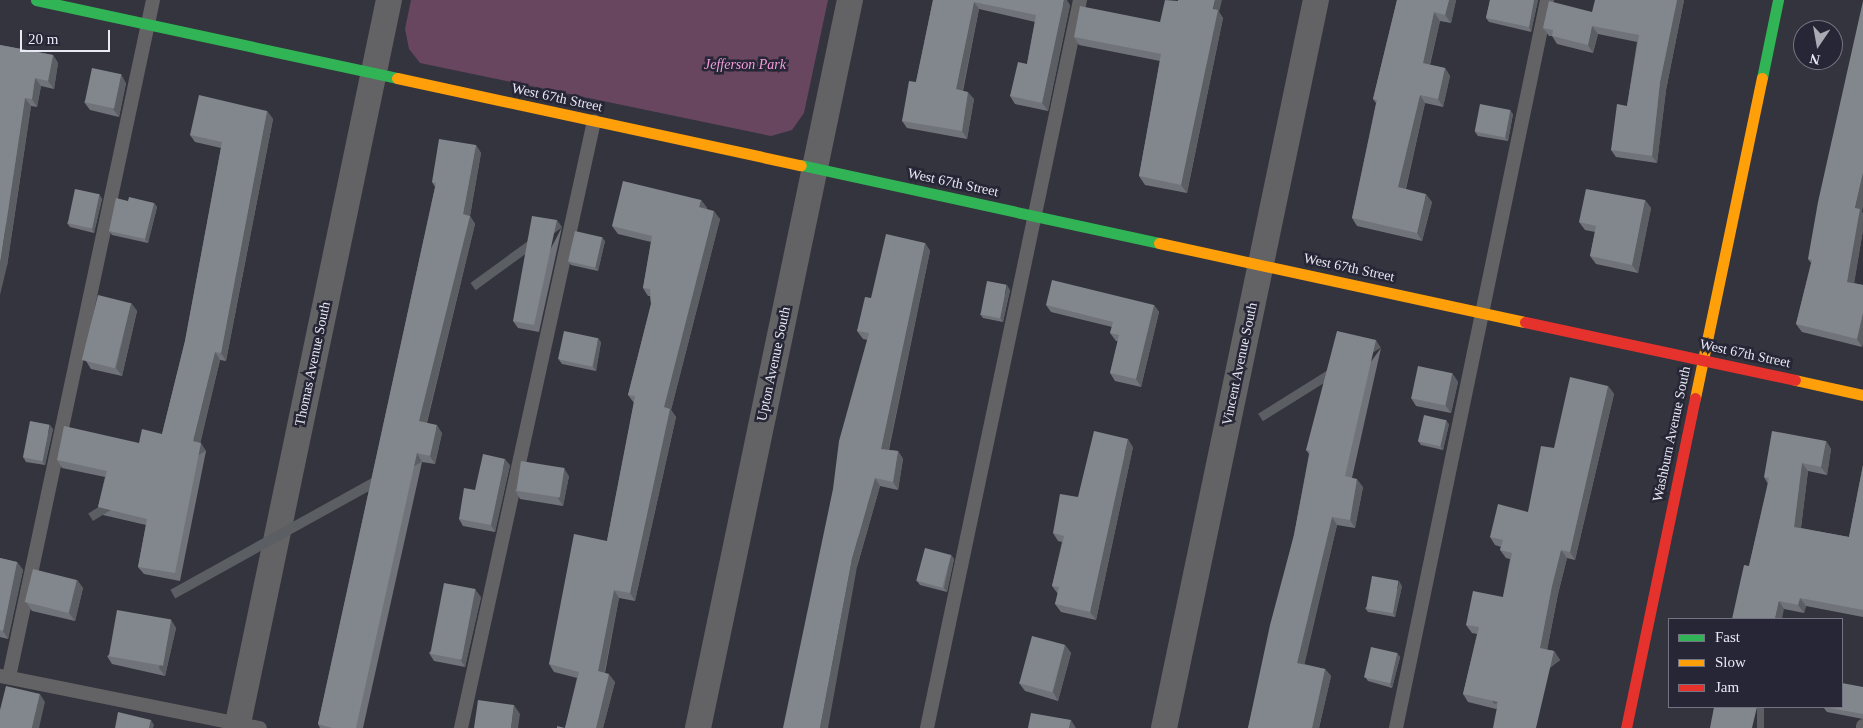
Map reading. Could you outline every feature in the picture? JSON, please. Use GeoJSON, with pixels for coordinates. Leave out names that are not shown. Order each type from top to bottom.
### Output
{"type":"FeatureCollection","features":[{"type":"Feature","properties":{"kind":"street","name":"West 67th Street"},"geometry":{"type":"LineString","coordinates":[[36,0],[1863,395]]}},
{"type":"Feature","properties":{"kind":"street","name":"Thomas Avenue South"},"geometry":{"type":"LineString","coordinates":[[245,726],[389,0]]}},
{"type":"Feature","properties":{"kind":"street","name":"Upton Avenue South"},"geometry":{"type":"LineString","coordinates":[[698,728],[850,0]]}},
{"type":"Feature","properties":{"kind":"street","name":"Vincent Avenue South"},"geometry":{"type":"LineString","coordinates":[[1164,728],[1316,0]]}},
{"type":"Feature","properties":{"kind":"street","name":"Washburn Avenue South"},"geometry":{"type":"LineString","coordinates":[[1626,728],[1778,0]]}},
{"type":"Feature","properties":{"kind":"lane"},"geometry":{"type":"LineString","coordinates":[[153,0],[5,677],[245,726]]}},
{"type":"Feature","properties":{"kind":"lane"},"geometry":{"type":"LineString","coordinates":[[927,728],[1080,0]]}},
{"type":"Feature","properties":{"kind":"lane"},"geometry":{"type":"LineString","coordinates":[[1396,728],[1547,0]]}},
{"type":"Feature","properties":{"kind":"lane"},"geometry":{"type":"LineString","coordinates":[[461,728],[594,121]]}},
{"type":"Feature","properties":{"kind":"green space","name":"Jefferson Park"},"geometry":{"type":"Polygon","coordinates":[[[411,0],[828,0],[804,113],[792,130],[771,136],[420,63],[409,49],[405,29],[411,0]]]}},
{"type":"Feature","properties":{"kind":"building"},"geometry":{"type":"Polygon","coordinates":[[[933,0],[1064,0],[1042,103],[1010,96],[1018,62],[1027,64],[1036,15],[974,2],[956,89],[968,92],[962,131],[902,121],[909,81],[916,82],[933,0]]]}},
{"type":"Feature","properties":{"kind":"building"},"geometry":{"type":"Polygon","coordinates":[[[1165,0],[1215,0],[1213,9],[1218,10],[1181,185],[1139,176],[1161,54],[1074,37],[1080,6],[1160,22],[1165,0]]]}},
{"type":"Feature","properties":{"kind":"building"},"geometry":{"type":"Polygon","coordinates":[[[1397,0],[1449,0],[1445,15],[1434,12],[1423,63],[1445,68],[1438,99],[1420,95],[1398,187],[1426,194],[1417,233],[1352,218],[1377,100],[1373,99],[1397,0]]]}},
{"type":"Feature","properties":{"kind":"building"},"geometry":{"type":"Polygon","coordinates":[[[1490,0],[1534,0],[1529,27],[1486,18],[1490,0]]]}},
{"type":"Feature","properties":{"kind":"building"},"geometry":{"type":"Polygon","coordinates":[[[1595,0],[1677,0],[1660,82],[1652,156],[1611,150],[1617,104],[1627,106],[1639,35],[1592,26],[1588,45],[1552,36],[1553,30],[1543,28],[1549,1],[1592,12],[1595,0]]]}},
{"type":"Feature","properties":{"kind":"building"},"geometry":{"type":"Polygon","coordinates":[[[1863,1],[1863,173],[1855,208],[1860,209],[1847,282],[1863,285],[1863,313],[1857,339],[1796,324],[1812,260],[1808,259],[1818,202],[1863,1]]]}},
{"type":"Feature","properties":{"kind":"building"},"geometry":{"type":"Polygon","coordinates":[[[0,45],[53,55],[48,81],[35,78],[32,99],[25,98],[0,264],[0,45]]]}},
{"type":"Feature","properties":{"kind":"building"},"geometry":{"type":"Polygon","coordinates":[[[92,68],[121,74],[114,108],[85,102],[92,68]]]}},
{"type":"Feature","properties":{"kind":"building"},"geometry":{"type":"Polygon","coordinates":[[[199,95],[267,111],[221,353],[215,352],[193,441],[201,443],[175,573],[138,567],[147,519],[98,507],[107,471],[57,460],[64,426],[139,443],[142,429],[162,434],[185,341],[222,142],[190,135],[199,95]]]}},
{"type":"Feature","properties":{"kind":"building"},"geometry":{"type":"Polygon","coordinates":[[[1480,104],[1510,110],[1505,137],[1475,131],[1480,104]]]}},
{"type":"Feature","properties":{"kind":"building"},"geometry":{"type":"Polygon","coordinates":[[[439,139],[476,145],[463,214],[470,216],[419,421],[437,425],[430,456],[417,453],[356,728],[332,728],[318,724],[436,183],[432,182],[439,139]]]}},
{"type":"Feature","properties":{"kind":"building"},"geometry":{"type":"Polygon","coordinates":[[[623,181],[701,200],[699,207],[714,211],[664,407],[670,409],[630,593],[614,590],[598,671],[609,674],[596,728],[565,728],[579,672],[549,664],[574,534],[607,541],[635,396],[628,395],[651,304],[650,289],[643,288],[652,236],[612,226],[623,181]]]}},
{"type":"Feature","properties":{"kind":"building"},"geometry":{"type":"Polygon","coordinates":[[[75,189],[99,194],[92,228],[68,223],[75,189]]]}},
{"type":"Feature","properties":{"kind":"building"},"geometry":{"type":"Polygon","coordinates":[[[1586,189],[1645,200],[1632,265],[1590,256],[1596,226],[1579,222],[1586,189]]]}},
{"type":"Feature","properties":{"kind":"building"},"geometry":{"type":"Polygon","coordinates":[[[129,197],[154,203],[145,239],[109,231],[116,198],[128,201],[129,197]]]}},
{"type":"Feature","properties":{"kind":"building"},"geometry":{"type":"Polygon","coordinates":[[[532,216],[557,220],[534,325],[513,321],[532,216]]]}},
{"type":"Feature","properties":{"kind":"building"},"geometry":{"type":"Polygon","coordinates":[[[575,231],[602,237],[595,268],[568,261],[575,231]]]}},
{"type":"Feature","properties":{"kind":"building"},"geometry":{"type":"Polygon","coordinates":[[[886,234],[925,243],[881,449],[898,451],[893,482],[875,478],[852,559],[820,728],[783,728],[833,489],[839,441],[869,333],[857,331],[865,297],[871,298],[886,234]]]}},
{"type":"Feature","properties":{"kind":"building"},"geometry":{"type":"Polygon","coordinates":[[[1052,280],[1154,305],[1136,379],[1110,373],[1119,335],[1110,333],[1113,322],[1046,305],[1052,280]]]}},
{"type":"Feature","properties":{"kind":"building"},"geometry":{"type":"Polygon","coordinates":[[[987,281],[1007,285],[1000,318],[981,314],[987,281]]]}},
{"type":"Feature","properties":{"kind":"building"},"geometry":{"type":"Polygon","coordinates":[[[98,295],[131,303],[115,368],[82,360],[98,295]]]}},
{"type":"Feature","properties":{"kind":"building"},"geometry":{"type":"Polygon","coordinates":[[[564,331],[598,338],[592,367],[558,359],[564,331]]]}},
{"type":"Feature","properties":{"kind":"building"},"geometry":{"type":"Polygon","coordinates":[[[1337,331],[1376,340],[1345,476],[1357,479],[1350,520],[1332,517],[1297,663],[1325,669],[1312,728],[1248,728],[1270,625],[1294,535],[1310,451],[1306,450],[1337,331]]]}},
{"type":"Feature","properties":{"kind":"building"},"geometry":{"type":"Polygon","coordinates":[[[1418,366],[1452,373],[1445,406],[1411,398],[1418,366]]]}},
{"type":"Feature","properties":{"kind":"building"},"geometry":{"type":"Polygon","coordinates":[[[1570,377],[1608,386],[1570,552],[1561,550],[1552,586],[1540,648],[1554,651],[1536,728],[1493,728],[1498,702],[1463,694],[1479,627],[1466,625],[1473,591],[1503,597],[1512,553],[1500,550],[1503,540],[1490,537],[1498,504],[1528,512],[1541,446],[1554,448],[1570,377]]]}},
{"type":"Feature","properties":{"kind":"building"},"geometry":{"type":"Polygon","coordinates":[[[1424,415],[1446,420],[1440,446],[1418,441],[1424,415]]]}},
{"type":"Feature","properties":{"kind":"building"},"geometry":{"type":"Polygon","coordinates":[[[30,421],[50,425],[43,461],[23,457],[30,421]]]}},
{"type":"Feature","properties":{"kind":"building"},"geometry":{"type":"Polygon","coordinates":[[[1094,431],[1128,439],[1090,612],[1055,604],[1059,587],[1052,586],[1064,536],[1053,533],[1060,494],[1078,497],[1094,431]]]}},
{"type":"Feature","properties":{"kind":"building"},"geometry":{"type":"Polygon","coordinates":[[[1772,431],[1826,441],[1821,467],[1802,463],[1794,527],[1849,537],[1863,465],[1863,610],[1800,598],[1798,605],[1779,601],[1775,618],[1732,618],[1744,565],[1749,566],[1769,478],[1764,477],[1772,431]]]}},
{"type":"Feature","properties":{"kind":"building"},"geometry":{"type":"Polygon","coordinates":[[[483,454],[505,459],[491,525],[459,519],[464,488],[475,490],[483,454]]]}},
{"type":"Feature","properties":{"kind":"building"},"geometry":{"type":"Polygon","coordinates":[[[521,461],[564,468],[560,498],[516,491],[521,461]]]}},
{"type":"Feature","properties":{"kind":"building"},"geometry":{"type":"Polygon","coordinates":[[[925,548],[951,555],[942,588],[916,581],[925,548]]]}},
{"type":"Feature","properties":{"kind":"building"},"geometry":{"type":"Polygon","coordinates":[[[0,558],[17,562],[3,631],[0,630],[0,558]]]}},
{"type":"Feature","properties":{"kind":"building"},"geometry":{"type":"Polygon","coordinates":[[[33,569],[77,580],[68,613],[25,602],[33,569]]]}},
{"type":"Feature","properties":{"kind":"building"},"geometry":{"type":"Polygon","coordinates":[[[1372,576],[1399,581],[1393,613],[1366,608],[1372,576]]]}},
{"type":"Feature","properties":{"kind":"building"},"geometry":{"type":"Polygon","coordinates":[[[444,583],[475,589],[462,660],[430,654],[444,583]]]}},
{"type":"Feature","properties":{"kind":"building"},"geometry":{"type":"Polygon","coordinates":[[[117,610],[171,620],[163,666],[109,656],[117,610]]]}},
{"type":"Feature","properties":{"kind":"building"},"geometry":{"type":"Polygon","coordinates":[[[1032,636],[1065,645],[1052,692],[1019,683],[1032,636]]]}},
{"type":"Feature","properties":{"kind":"building"},"geometry":{"type":"Polygon","coordinates":[[[1371,647],[1397,653],[1390,683],[1364,677],[1371,647]]]}},
{"type":"Feature","properties":{"kind":"building"},"geometry":{"type":"Polygon","coordinates":[[[1843,683],[1863,687],[1863,714],[1830,708],[1843,708],[1843,683]]]}},
{"type":"Feature","properties":{"kind":"building"},"geometry":{"type":"Polygon","coordinates":[[[6,686],[40,694],[32,728],[0,728],[0,710],[6,686]]]}},
{"type":"Feature","properties":{"kind":"building"},"geometry":{"type":"Polygon","coordinates":[[[478,700],[514,705],[511,728],[474,728],[478,700]]]}},
{"type":"Feature","properties":{"kind":"building"},"geometry":{"type":"Polygon","coordinates":[[[1714,708],[1757,708],[1752,728],[1710,728],[1714,708]]]}},
{"type":"Feature","properties":{"kind":"building"},"geometry":{"type":"Polygon","coordinates":[[[118,712],[151,720],[149,728],[115,728],[118,712]]]}},
{"type":"Feature","properties":{"kind":"building"},"geometry":{"type":"Polygon","coordinates":[[[1031,713],[1071,720],[1069,728],[1028,728],[1031,713]]]}},
{"type":"Feature","properties":{"kind":"traffic: fast"},"geometry":{"type":"LineString","coordinates":[[36,0],[397,78]]}},
{"type":"Feature","properties":{"kind":"traffic: fast"},"geometry":{"type":"LineString","coordinates":[[1762,78],[1778,0]]}},
{"type":"Feature","properties":{"kind":"traffic: fast"},"geometry":{"type":"LineString","coordinates":[[801,165],[1159,243]]}},
{"type":"Feature","properties":{"kind":"traffic: slow"},"geometry":{"type":"LineString","coordinates":[[397,78],[801,165]]}},
{"type":"Feature","properties":{"kind":"traffic: slow"},"geometry":{"type":"LineString","coordinates":[[1695,398],[1762,78]]}},
{"type":"Feature","properties":{"kind":"traffic: slow"},"geometry":{"type":"LineString","coordinates":[[1159,243],[1525,322]]}},
{"type":"Feature","properties":{"kind":"traffic: slow"},"geometry":{"type":"LineString","coordinates":[[1795,380],[1863,395]]}},
{"type":"Feature","properties":{"kind":"traffic: jam"},"geometry":{"type":"LineString","coordinates":[[1525,322],[1795,380]]}},
{"type":"Feature","properties":{"kind":"traffic: jam"},"geometry":{"type":"LineString","coordinates":[[1626,728],[1695,398]]}}]}
